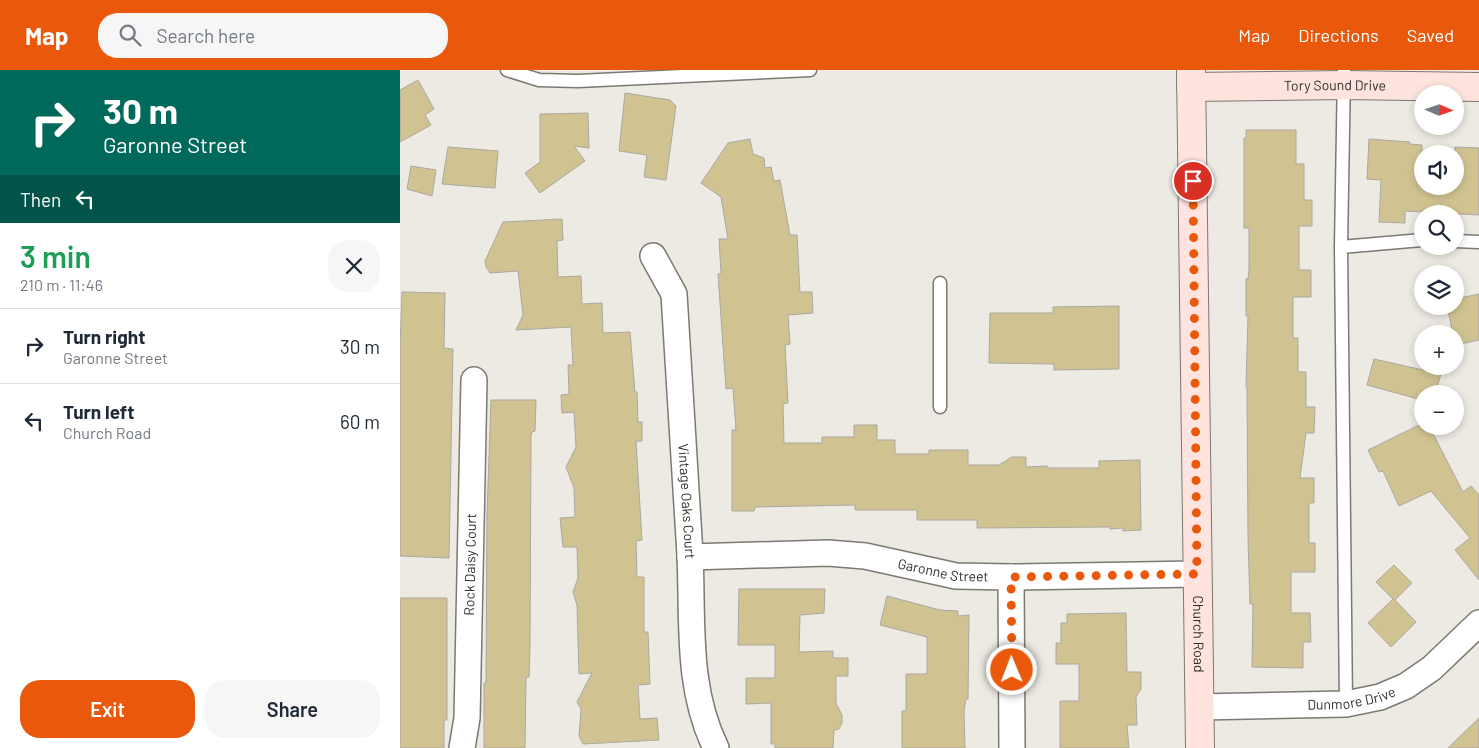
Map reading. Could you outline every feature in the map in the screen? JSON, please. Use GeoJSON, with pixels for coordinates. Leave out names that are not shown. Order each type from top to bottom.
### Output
{"type":"FeatureCollection","features":[{"type":"Feature","properties":{"kind":"street","name":"Tory Sound Drive"},"geometry":{"type":"LineString","coordinates":[[1191,79],[1344,77],[1479,87]]}},
{"type":"Feature","properties":{"kind":"street","name":"Church Road"},"geometry":{"type":"LineString","coordinates":[[1191,79],[1200,748]]}},
{"type":"Feature","properties":{"kind":"street","name":"Vintage Oaks Court"},"geometry":{"type":"LineString","coordinates":[[654,256],[674,294],[690,557],[693,670],[698,702],[716,748]]}},
{"type":"Feature","properties":{"kind":"street","name":"Rock Daisy Court"},"geometry":{"type":"LineString","coordinates":[[462,748],[467,718],[474,380]]}},
{"type":"Feature","properties":{"kind":"street","name":"Garonne Street"},"geometry":{"type":"LineString","coordinates":[[690,557],[828,553],[865,556],[956,576],[1197,574]]}},
{"type":"Feature","properties":{"kind":"street"},"geometry":{"type":"LineString","coordinates":[[1011,577],[1012,748]]}},
{"type":"Feature","properties":{"kind":"street","name":"Dunmore Drive"},"geometry":{"type":"LineString","coordinates":[[1200,707],[1346,704],[1380,697],[1406,686],[1432,668],[1479,623]]}},
{"type":"Feature","properties":{"kind":"lane"},"geometry":{"type":"LineString","coordinates":[[506,70],[539,80],[578,81],[810,70]]}},
{"type":"Feature","properties":{"kind":"lane"},"geometry":{"type":"LineString","coordinates":[[1344,77],[1341,247],[1346,704]]}},
{"type":"Feature","properties":{"kind":"lane"},"geometry":{"type":"LineString","coordinates":[[1341,247],[1414,241]]}},
{"type":"Feature","properties":{"kind":"lane"},"geometry":{"type":"LineString","coordinates":[[1464,241],[1479,242]]}},
{"type":"Feature","properties":{"kind":"lane"},"geometry":{"type":"LineString","coordinates":[[940,284],[940,407]]}},
{"type":"Feature","properties":{"kind":"building"},"geometry":{"type":"Polygon","coordinates":[[[418,80],[434,109],[425,115],[431,125],[400,142],[400,90],[418,80]]]}},
{"type":"Feature","properties":{"kind":"building"},"geometry":{"type":"Polygon","coordinates":[[[625,93],[670,100],[676,106],[666,180],[644,177],[647,155],[619,151],[625,93]]]}},
{"type":"Feature","properties":{"kind":"building"},"geometry":{"type":"Polygon","coordinates":[[[588,113],[589,148],[574,146],[585,161],[540,193],[525,173],[540,162],[540,114],[588,113]]]}},
{"type":"Feature","properties":{"kind":"building"},"geometry":{"type":"Polygon","coordinates":[[[1246,130],[1296,130],[1296,164],[1304,164],[1304,200],[1312,200],[1312,226],[1299,226],[1299,270],[1311,270],[1311,297],[1293,297],[1293,338],[1298,338],[1298,372],[1306,372],[1306,407],[1315,407],[1314,433],[1306,433],[1300,478],[1314,478],[1314,503],[1309,503],[1309,543],[1315,543],[1315,572],[1291,572],[1291,613],[1310,613],[1311,642],[1303,642],[1303,668],[1252,667],[1253,604],[1250,604],[1246,387],[1248,316],[1246,316],[1246,279],[1248,279],[1249,270],[1249,228],[1244,228],[1244,138],[1246,139],[1246,130]]]}},
{"type":"Feature","properties":{"kind":"building"},"geometry":{"type":"Polygon","coordinates":[[[750,139],[753,154],[764,158],[765,168],[771,167],[774,181],[780,180],[790,235],[797,235],[800,292],[812,292],[813,313],[788,315],[790,344],[785,345],[788,403],[783,404],[784,443],[822,443],[822,437],[854,437],[854,425],[877,425],[877,440],[895,440],[895,454],[929,454],[929,450],[968,450],[968,465],[999,465],[1012,457],[1026,457],[1026,467],[1099,468],[1099,461],[1140,460],[1141,530],[1123,531],[1123,528],[1110,529],[1110,527],[977,528],[977,520],[917,520],[917,510],[855,510],[855,505],[755,507],[754,511],[732,511],[732,430],[736,430],[733,388],[726,389],[718,274],[721,273],[719,239],[728,239],[721,197],[701,183],[728,143],[750,139]]]}},
{"type":"Feature","properties":{"kind":"building"},"geometry":{"type":"Polygon","coordinates":[[[1369,139],[1410,142],[1409,144],[1422,145],[1414,145],[1414,195],[1464,195],[1464,147],[1479,148],[1479,215],[1464,214],[1464,205],[1414,205],[1414,211],[1405,211],[1405,223],[1379,222],[1381,180],[1367,179],[1369,139]]]}},
{"type":"Feature","properties":{"kind":"building"},"geometry":{"type":"Polygon","coordinates":[[[448,147],[498,151],[495,188],[442,184],[448,147]]]}},
{"type":"Feature","properties":{"kind":"building"},"geometry":{"type":"Polygon","coordinates":[[[411,166],[436,170],[432,196],[407,189],[411,166]]]}},
{"type":"Feature","properties":{"kind":"building"},"geometry":{"type":"Polygon","coordinates":[[[562,219],[563,240],[557,241],[558,277],[581,276],[582,304],[602,303],[603,333],[630,332],[635,392],[637,392],[638,422],[642,422],[642,441],[636,441],[642,540],[636,541],[637,577],[644,577],[644,632],[648,632],[650,684],[638,685],[640,719],[657,718],[659,740],[583,744],[579,736],[581,709],[577,702],[592,673],[579,674],[577,605],[573,592],[578,578],[577,547],[563,547],[560,518],[575,517],[574,488],[566,467],[576,447],[574,412],[562,413],[561,395],[569,394],[568,365],[573,365],[571,327],[516,330],[523,315],[518,271],[490,273],[486,267],[485,261],[503,222],[562,219]]]}},
{"type":"Feature","properties":{"kind":"building"},"geometry":{"type":"Polygon","coordinates":[[[402,292],[445,293],[444,348],[453,349],[449,558],[400,556],[400,347],[402,292]]]}},
{"type":"Feature","properties":{"kind":"building"},"geometry":{"type":"Polygon","coordinates":[[[1479,294],[1479,340],[1464,343],[1464,325],[1451,325],[1449,315],[1464,315],[1464,297],[1479,294]]]}},
{"type":"Feature","properties":{"kind":"building"},"geometry":{"type":"Polygon","coordinates":[[[1119,306],[1119,369],[1054,370],[1054,364],[989,363],[990,313],[1053,313],[1053,307],[1119,306]]]}},
{"type":"Feature","properties":{"kind":"building"},"geometry":{"type":"Polygon","coordinates":[[[1374,359],[1414,368],[1414,375],[1441,375],[1438,385],[1414,385],[1414,398],[1367,385],[1374,359]]]}},
{"type":"Feature","properties":{"kind":"building"},"geometry":{"type":"Polygon","coordinates":[[[491,400],[536,400],[535,431],[532,432],[531,436],[530,647],[529,677],[526,677],[525,748],[484,748],[487,514],[491,400]]]}},
{"type":"Feature","properties":{"kind":"building"},"geometry":{"type":"Polygon","coordinates":[[[1414,427],[1414,435],[1434,435],[1463,492],[1471,486],[1479,495],[1479,580],[1455,550],[1470,538],[1431,491],[1399,506],[1383,471],[1379,472],[1368,450],[1414,427]]]}},
{"type":"Feature","properties":{"kind":"building"},"geometry":{"type":"Polygon","coordinates":[[[1394,565],[1412,583],[1395,600],[1416,622],[1391,647],[1368,623],[1393,599],[1376,582],[1394,565]]]}},
{"type":"Feature","properties":{"kind":"building"},"geometry":{"type":"Polygon","coordinates":[[[739,589],[825,589],[824,613],[800,615],[799,652],[833,651],[833,658],[848,658],[848,676],[836,676],[836,703],[842,715],[842,723],[839,729],[834,730],[833,748],[775,748],[775,744],[771,744],[771,703],[746,704],[746,678],[775,678],[775,645],[738,645],[739,589]]]}},
{"type":"Feature","properties":{"kind":"building"},"geometry":{"type":"Polygon","coordinates":[[[887,596],[940,610],[958,611],[958,616],[969,615],[968,699],[966,699],[964,711],[965,748],[902,748],[902,711],[906,711],[906,674],[927,674],[927,637],[880,625],[887,596]]]}},
{"type":"Feature","properties":{"kind":"building"},"geometry":{"type":"Polygon","coordinates":[[[400,598],[447,598],[447,720],[444,720],[444,748],[400,748],[400,598]]]}},
{"type":"Feature","properties":{"kind":"building"},"geometry":{"type":"Polygon","coordinates":[[[1126,613],[1127,672],[1141,672],[1141,689],[1136,697],[1137,725],[1127,725],[1129,748],[1060,748],[1060,701],[1079,701],[1079,664],[1056,664],[1056,643],[1061,643],[1061,623],[1067,623],[1067,614],[1126,613]]]}},
{"type":"Feature","properties":{"kind":"building"},"geometry":{"type":"Polygon","coordinates":[[[1479,718],[1479,748],[1448,748],[1479,718]]]}},
{"type":"Feature","properties":{"kind":"route"},"geometry":{"type":"LineString","coordinates":[[1012,670],[1011,577],[1197,574],[1193,181]]}}]}
